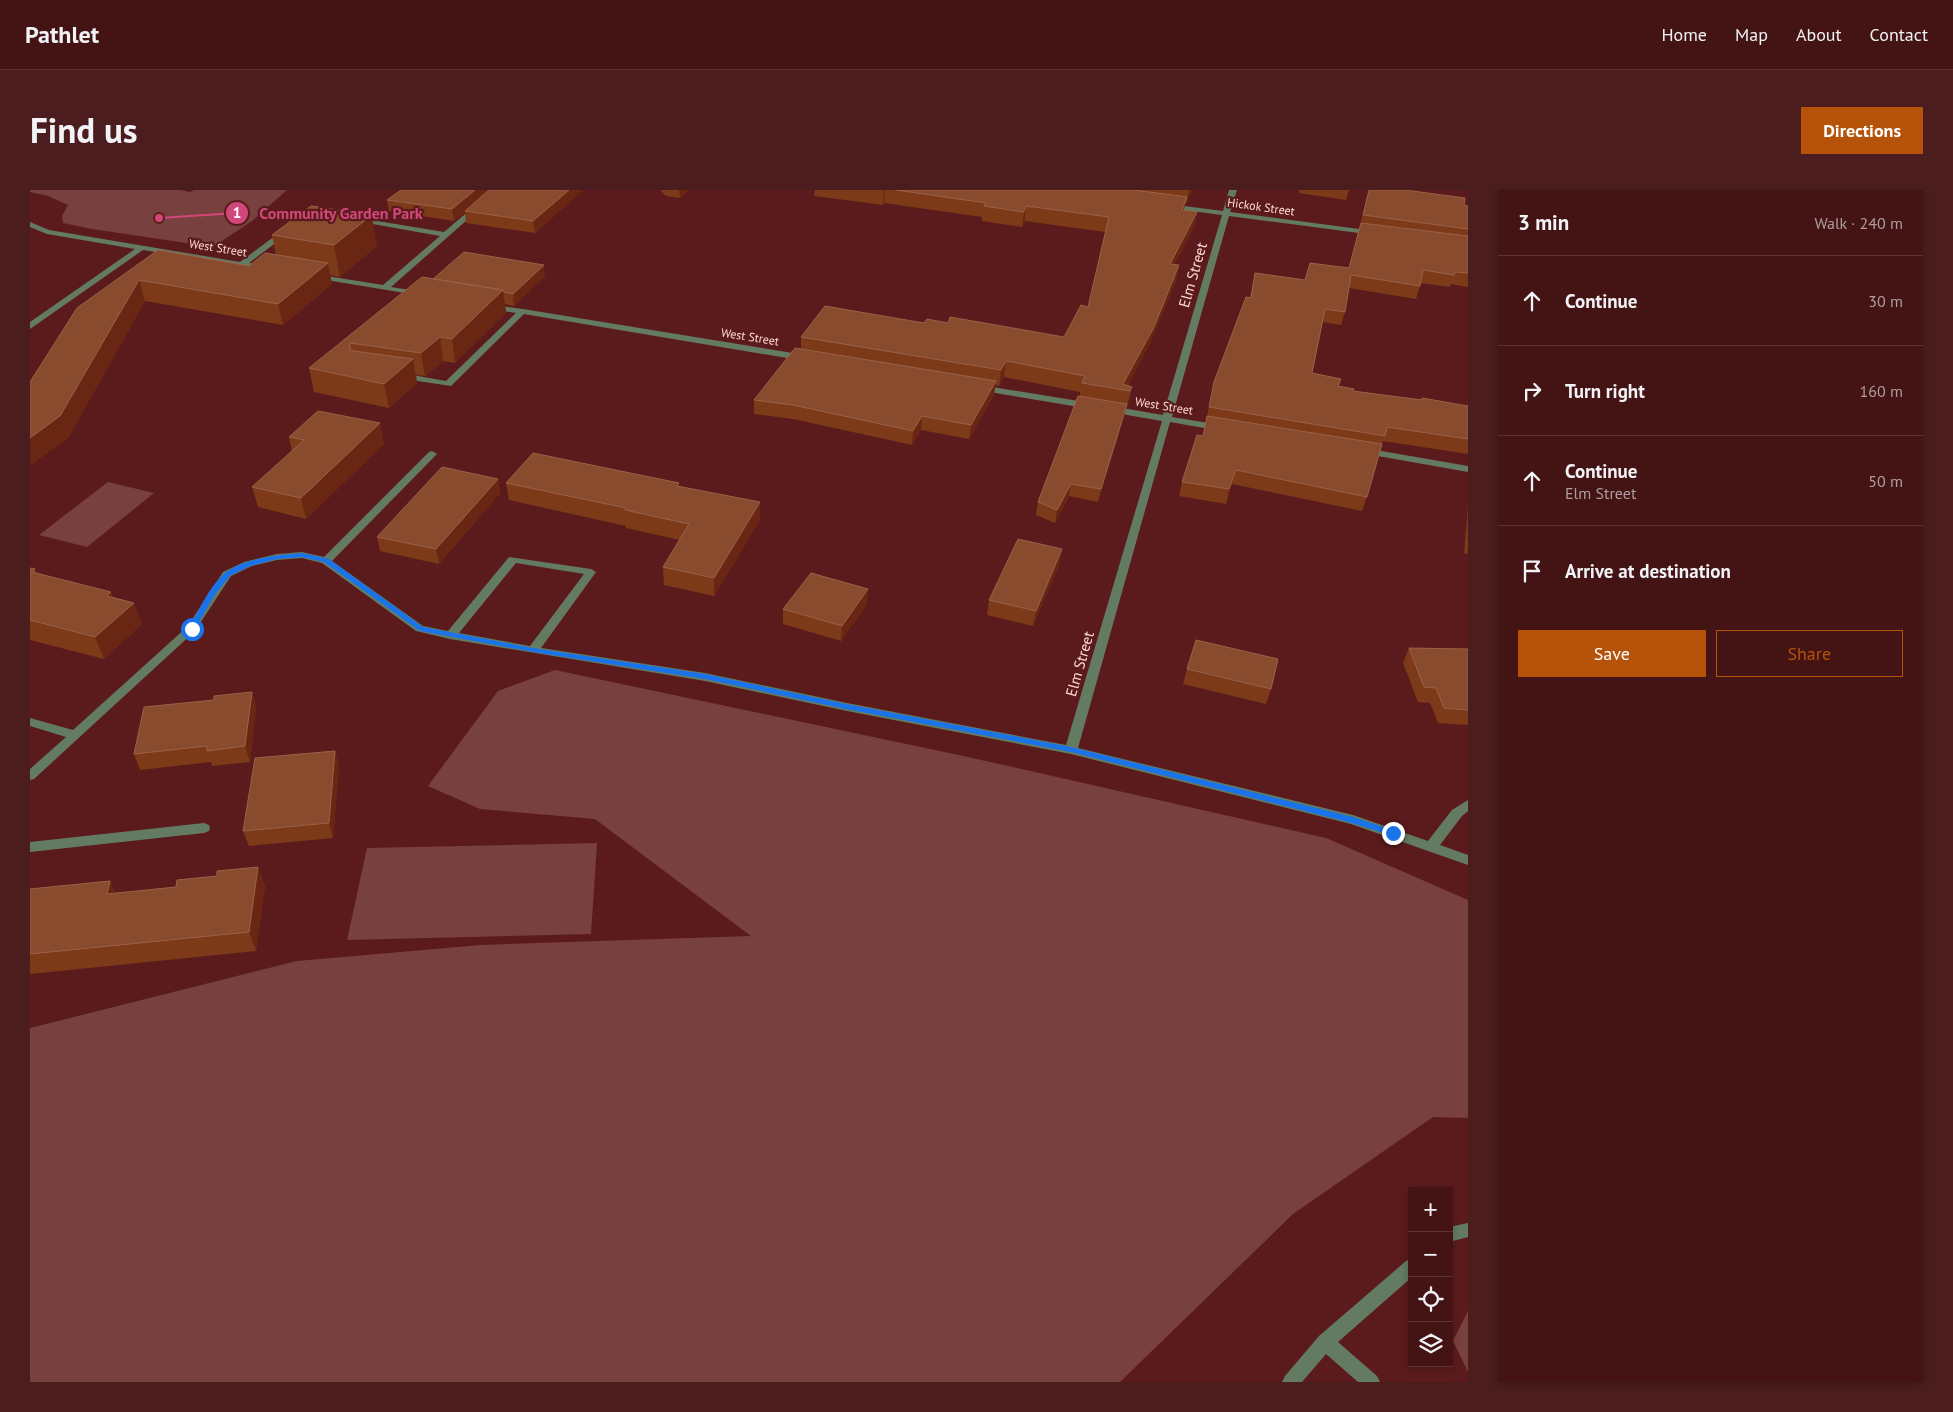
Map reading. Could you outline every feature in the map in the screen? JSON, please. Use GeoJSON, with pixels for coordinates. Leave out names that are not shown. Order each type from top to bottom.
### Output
{"type":"FeatureCollection","features":[{"type":"Feature","properties":{"kind":"street"},"geometry":{"type":"LineString","coordinates":[[385,288],[497,190]]}},
{"type":"Feature","properties":{"kind":"street","name":"Elm Street"},"geometry":{"type":"LineString","coordinates":[[1071,750],[1234,190]]}},
{"type":"Feature","properties":{"kind":"street","name":"Hickok Street"},"geometry":{"type":"LineString","coordinates":[[1158,204],[1379,234]]}},
{"type":"Feature","properties":{"kind":"street"},"geometry":{"type":"LineString","coordinates":[[348,217],[446,235]]}},
{"type":"Feature","properties":{"kind":"street","name":"West Street"},"geometry":{"type":"LineString","coordinates":[[30,224],[47,232],[270,269]]}},
{"type":"Feature","properties":{"kind":"street"},"geometry":{"type":"LineString","coordinates":[[242,264],[294,228]]}},
{"type":"Feature","properties":{"kind":"street"},"geometry":{"type":"LineString","coordinates":[[30,326],[141,248]]}},
{"type":"Feature","properties":{"kind":"street"},"geometry":{"type":"LineString","coordinates":[[309,275],[434,296]]}},
{"type":"Feature","properties":{"kind":"street","name":"West Street"},"geometry":{"type":"LineString","coordinates":[[483,305],[818,361]]}},
{"type":"Feature","properties":{"kind":"street"},"geometry":{"type":"LineString","coordinates":[[395,376],[448,384],[522,311]]}},
{"type":"Feature","properties":{"kind":"street","name":"West Street"},"geometry":{"type":"LineString","coordinates":[[966,385],[1235,430]]}},
{"type":"Feature","properties":{"kind":"street"},"geometry":{"type":"LineString","coordinates":[[1352,449],[1468,469]]}},
{"type":"Feature","properties":{"kind":"street"},"geometry":{"type":"LineString","coordinates":[[326,560],[432,454]]}},
{"type":"Feature","properties":{"kind":"street"},"geometry":{"type":"LineString","coordinates":[[30,776],[192,629],[213,592],[227,574],[248,564],[277,557],[302,555],[326,560],[420,629],[533,650],[705,677],[846,707],[1071,750],[1353,820],[1468,860]]}},
{"type":"Feature","properties":{"kind":"street"},"geometry":{"type":"LineString","coordinates":[[450,636],[513,559],[591,572],[533,650]]}},
{"type":"Feature","properties":{"kind":"street"},"geometry":{"type":"LineString","coordinates":[[30,722],[74,735]]}},
{"type":"Feature","properties":{"kind":"street"},"geometry":{"type":"LineString","coordinates":[[1432,846],[1457,813],[1468,804]]}},
{"type":"Feature","properties":{"kind":"street"},"geometry":{"type":"LineString","coordinates":[[30,847],[204,828]]}},
{"type":"Feature","properties":{"kind":"street"},"geometry":{"type":"LineString","coordinates":[[1453,1234],[1468,1230]]}},
{"type":"Feature","properties":{"kind":"street"},"geometry":{"type":"LineString","coordinates":[[1290,1382],[1326,1342],[1408,1270]]}},
{"type":"Feature","properties":{"kind":"street"},"geometry":{"type":"LineString","coordinates":[[1326,1342],[1371,1382]]}},
{"type":"Feature","properties":{"kind":"shaded area"},"geometry":{"type":"Polygon","coordinates":[[[30,190],[180,190],[190,192],[194,190],[287,190],[252,221],[213,247],[63,223],[62,216],[68,205],[48,196],[30,192],[30,190]]]}},
{"type":"Feature","properties":{"kind":"shaded area"},"geometry":{"type":"Polygon","coordinates":[[[108,482],[154,493],[87,547],[39,535],[108,482]]]}},
{"type":"Feature","properties":{"kind":"shaded area"},"geometry":{"type":"Polygon","coordinates":[[[555,670],[968,757],[1326,838],[1468,900],[1468,1118],[1433,1117],[1293,1214],[1120,1382],[30,1382],[30,1028],[297,961],[481,945],[751,936],[595,819],[480,809],[428,786],[498,691],[555,670]]]}},
{"type":"Feature","properties":{"kind":"shaded area"},"geometry":{"type":"Polygon","coordinates":[[[597,843],[591,934],[347,940],[367,848],[597,843]]]}},
{"type":"Feature","properties":{"kind":"shaded area"},"geometry":{"type":"Polygon","coordinates":[[[1468,1311],[1468,1372],[1453,1341],[1468,1311]]]}},
{"type":"Feature","properties":{"kind":"building"},"geometry":{"type":"Polygon","coordinates":[[[401,190],[475,190],[452,209],[387,200],[401,190]]]}},
{"type":"Feature","properties":{"kind":"building"},"geometry":{"type":"Polygon","coordinates":[[[489,190],[569,190],[533,221],[465,211],[489,190]]]}},
{"type":"Feature","properties":{"kind":"building"},"geometry":{"type":"Polygon","coordinates":[[[896,190],[1134,190],[1187,197],[1182,210],[1197,212],[1170,264],[1179,265],[1154,327],[1123,384],[1132,387],[1130,391],[1082,383],[1085,376],[1006,361],[1001,370],[801,337],[825,306],[924,323],[927,319],[948,323],[950,317],[1064,337],[1081,305],[1088,307],[1109,217],[1026,206],[1024,212],[984,206],[986,203],[896,190]]]}},
{"type":"Feature","properties":{"kind":"building"},"geometry":{"type":"Polygon","coordinates":[[[1369,190],[1405,190],[1465,198],[1464,205],[1468,206],[1468,229],[1363,215],[1369,190]]]}},
{"type":"Feature","properties":{"kind":"building"},"geometry":{"type":"Polygon","coordinates":[[[311,206],[372,215],[334,245],[272,235],[311,206]]]}},
{"type":"Feature","properties":{"kind":"building"},"geometry":{"type":"Polygon","coordinates":[[[1361,223],[1468,236],[1468,273],[1455,272],[1454,275],[1423,270],[1420,286],[1351,275],[1345,312],[1325,309],[1312,373],[1341,379],[1338,386],[1354,389],[1353,391],[1422,400],[1422,398],[1468,406],[1468,439],[1387,427],[1385,436],[1209,407],[1214,382],[1246,297],[1251,298],[1255,273],[1305,280],[1310,263],[1349,268],[1361,223]]]}},
{"type":"Feature","properties":{"kind":"building"},"geometry":{"type":"Polygon","coordinates":[[[158,250],[249,266],[265,253],[328,263],[278,304],[139,280],[60,416],[30,438],[30,382],[77,308],[158,250]]]}},
{"type":"Feature","properties":{"kind":"building"},"geometry":{"type":"Polygon","coordinates":[[[464,252],[544,265],[513,294],[503,290],[433,279],[464,252]]]}},
{"type":"Feature","properties":{"kind":"building"},"geometry":{"type":"Polygon","coordinates":[[[422,277],[503,290],[452,339],[440,337],[421,353],[350,343],[350,350],[413,359],[384,384],[309,368],[422,277]]]}},
{"type":"Feature","properties":{"kind":"building"},"geometry":{"type":"Polygon","coordinates":[[[795,348],[996,381],[971,425],[922,416],[913,431],[793,405],[754,400],[795,348]]]}},
{"type":"Feature","properties":{"kind":"building"},"geometry":{"type":"Polygon","coordinates":[[[1078,396],[1127,404],[1101,489],[1071,484],[1057,510],[1038,502],[1078,396]]]}},
{"type":"Feature","properties":{"kind":"building"},"geometry":{"type":"Polygon","coordinates":[[[318,411],[380,423],[301,498],[252,487],[304,440],[289,437],[318,411]]]}},
{"type":"Feature","properties":{"kind":"building"},"geometry":{"type":"Polygon","coordinates":[[[1207,416],[1382,444],[1367,497],[1236,470],[1229,489],[1182,482],[1197,435],[1203,436],[1207,416]]]}},
{"type":"Feature","properties":{"kind":"building"},"geometry":{"type":"Polygon","coordinates":[[[533,453],[679,483],[677,486],[760,502],[714,578],[663,567],[689,524],[625,510],[626,508],[506,483],[533,453]]]}},
{"type":"Feature","properties":{"kind":"building"},"geometry":{"type":"Polygon","coordinates":[[[442,467],[498,479],[436,549],[377,537],[442,467]]]}},
{"type":"Feature","properties":{"kind":"building"},"geometry":{"type":"Polygon","coordinates":[[[1018,539],[1062,549],[1036,611],[989,600],[1018,539]]]}},
{"type":"Feature","properties":{"kind":"building"},"geometry":{"type":"Polygon","coordinates":[[[30,568],[35,569],[32,572],[111,592],[107,596],[134,603],[95,637],[30,620],[30,568]]]}},
{"type":"Feature","properties":{"kind":"building"},"geometry":{"type":"Polygon","coordinates":[[[811,573],[868,589],[842,626],[783,609],[811,573]]]}},
{"type":"Feature","properties":{"kind":"building"},"geometry":{"type":"Polygon","coordinates":[[[1196,640],[1278,659],[1271,689],[1187,669],[1196,640]]]}},
{"type":"Feature","properties":{"kind":"building"},"geometry":{"type":"Polygon","coordinates":[[[1409,648],[1468,649],[1468,710],[1444,708],[1436,688],[1424,687],[1409,648]]]}},
{"type":"Feature","properties":{"kind":"building"},"geometry":{"type":"Polygon","coordinates":[[[252,692],[245,746],[207,751],[207,746],[134,754],[144,707],[214,700],[214,696],[252,692]]]}},
{"type":"Feature","properties":{"kind":"building"},"geometry":{"type":"Polygon","coordinates":[[[335,751],[329,823],[243,831],[255,758],[335,751]]]}},
{"type":"Feature","properties":{"kind":"building"},"geometry":{"type":"Polygon","coordinates":[[[258,867],[249,932],[30,954],[30,889],[110,881],[107,894],[176,887],[177,880],[217,876],[217,871],[258,867]]]}},
{"type":"Feature","properties":{"kind":"place","name":"Community Garden Park"},"geometry":{"type":"Point","coordinates":[159,218]}},
{"type":"Feature","properties":{"kind":"route"},"geometry":{"type":"LineString","coordinates":[[192,629],[213,592],[227,574],[248,564],[277,557],[302,555],[326,560],[420,629],[454,637],[705,677],[846,707],[1071,750],[1353,820],[1393,833]]}}]}
